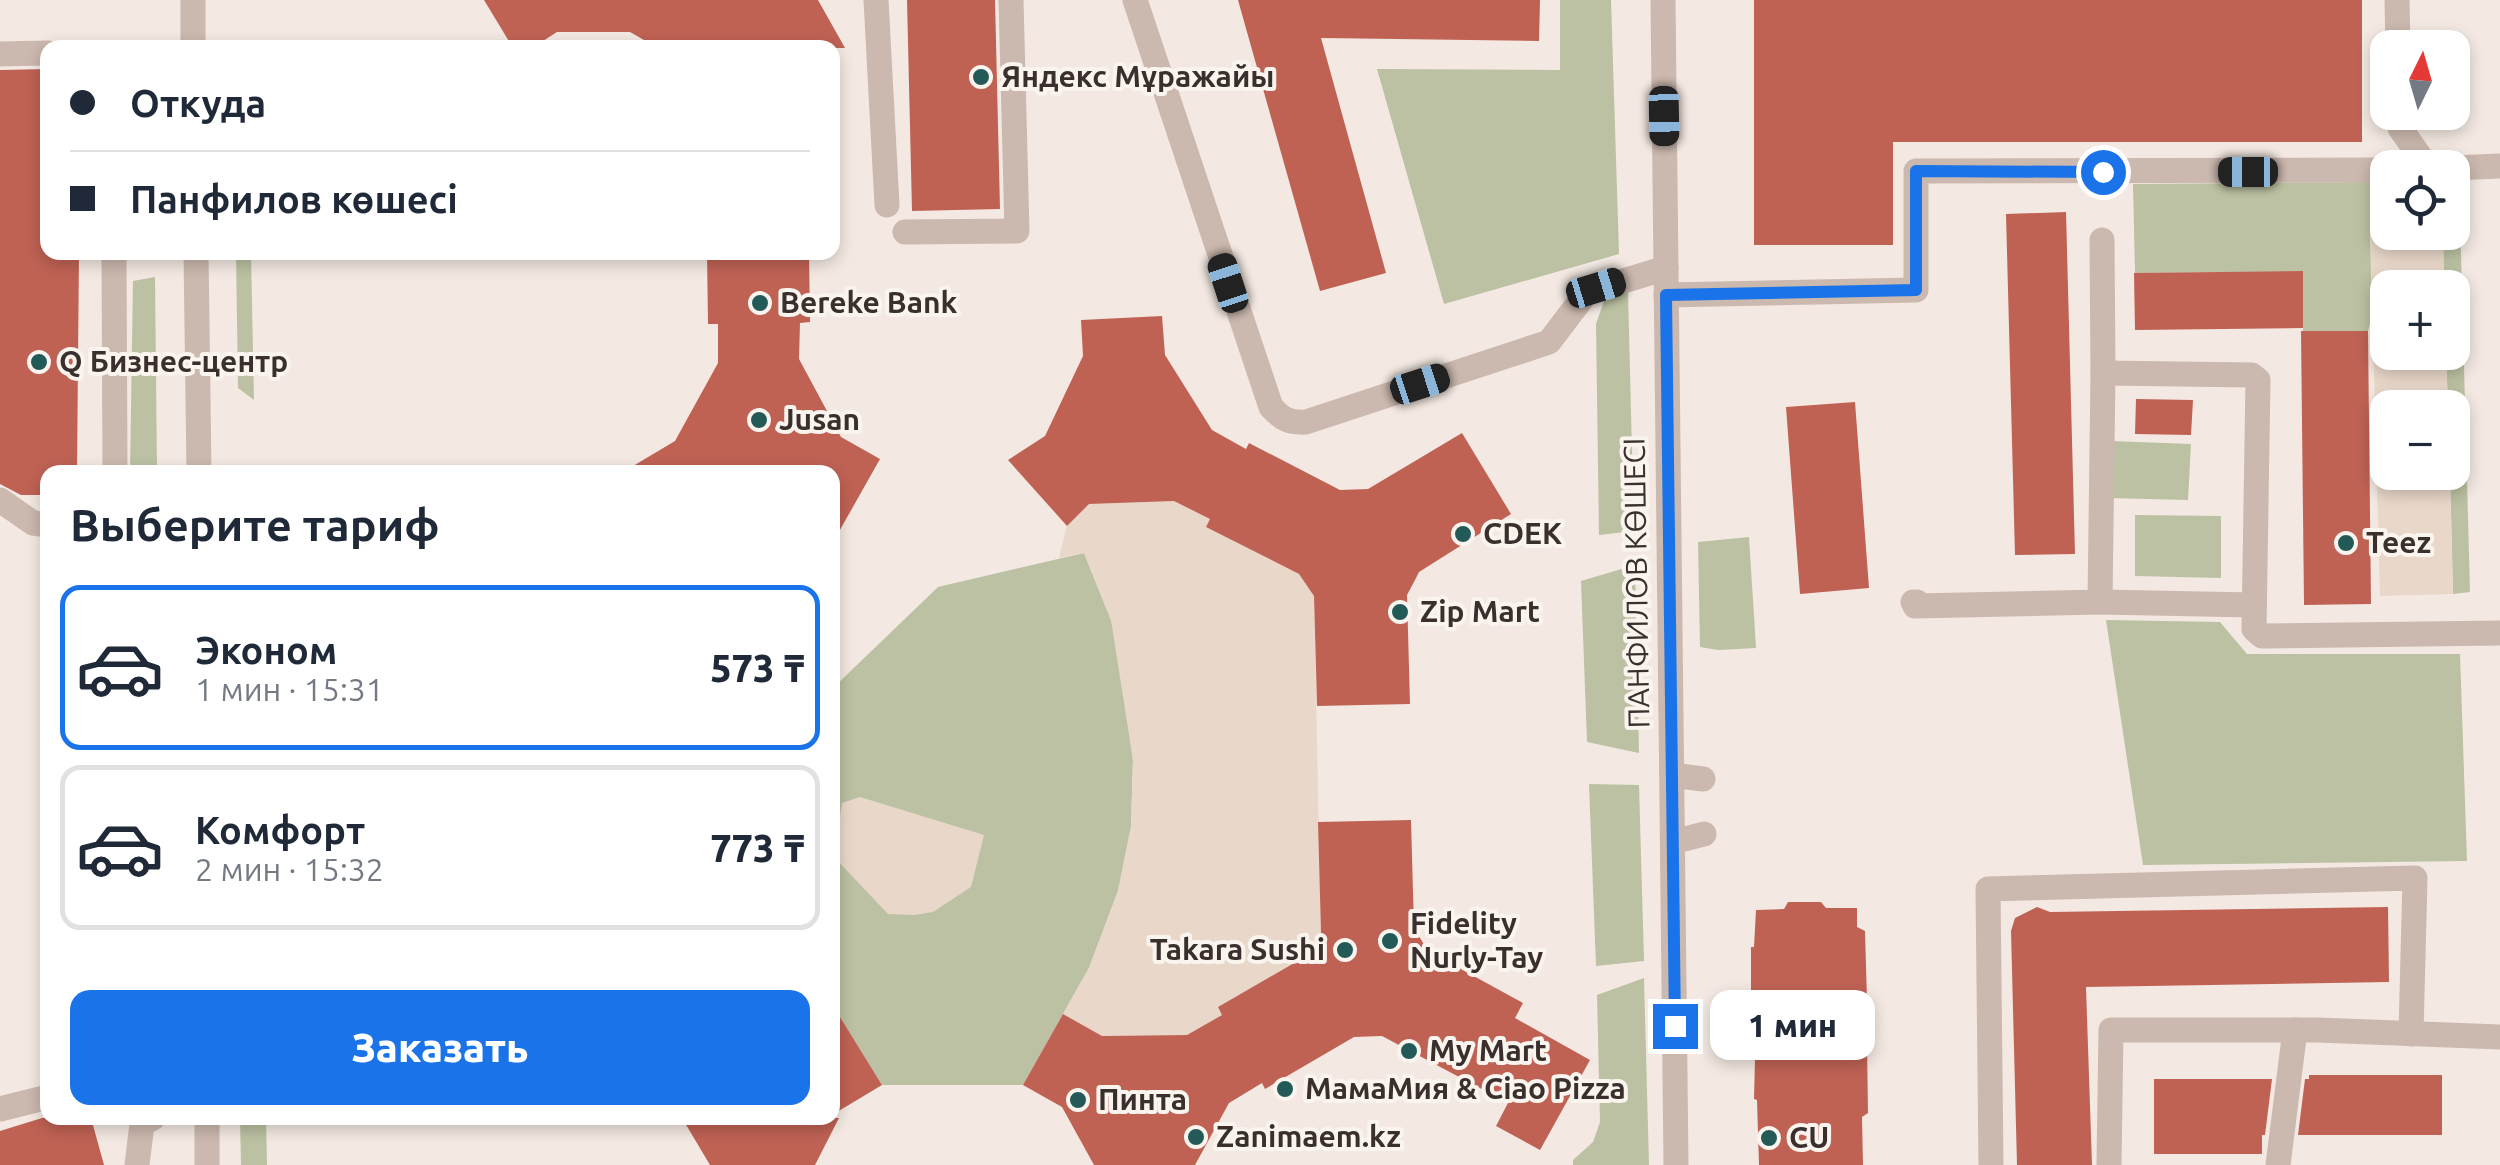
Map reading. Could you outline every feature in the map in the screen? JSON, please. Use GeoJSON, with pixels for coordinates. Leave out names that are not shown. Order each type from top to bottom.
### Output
{"type":"FeatureCollection","features":[{"type":"Feature","properties":{"kind":"street"},"geometry":{"type":"LineString","coordinates":[[193,0],[193,40]]}},
{"type":"Feature","properties":{"kind":"street"},"geometry":{"type":"LineString","coordinates":[[876,0],[887,205]]}},
{"type":"Feature","properties":{"kind":"street"},"geometry":{"type":"LineString","coordinates":[[905,232],[1017,231],[1012,0]]}},
{"type":"Feature","properties":{"kind":"street"},"geometry":{"type":"LineString","coordinates":[[1135,0],[1272,407],[1281,418],[1292,423],[1306,422],[1550,342],[1587,292],[1666,268]]}},
{"type":"Feature","properties":{"kind":"street","name":"ПАНФИЛОВ КӨШЕСІ"},"geometry":{"type":"LineString","coordinates":[[1662,0],[1676,1165]]}},
{"type":"Feature","properties":{"kind":"street"},"geometry":{"type":"LineString","coordinates":[[2397,0],[2398,30]]}},
{"type":"Feature","properties":{"kind":"street"},"geometry":{"type":"LineString","coordinates":[[0,54],[40,53]]}},
{"type":"Feature","properties":{"kind":"street"},"geometry":{"type":"LineString","coordinates":[[2470,167],[2500,166]]}},
{"type":"Feature","properties":{"kind":"street"},"geometry":{"type":"LineString","coordinates":[[1666,295],[1916,290],[1916,171],[2370,170]]}},
{"type":"Feature","properties":{"kind":"street"},"geometry":{"type":"LineString","coordinates":[[2100,602],[2102,240]]}},
{"type":"Feature","properties":{"kind":"street"},"geometry":{"type":"LineString","coordinates":[[114,260],[115,465]]}},
{"type":"Feature","properties":{"kind":"street"},"geometry":{"type":"LineString","coordinates":[[196,260],[200,465]]}},
{"type":"Feature","properties":{"kind":"street"},"geometry":{"type":"LineString","coordinates":[[2103,373],[2252,374],[2258,380],[2254,629],[2262,636],[2500,633]]}},
{"type":"Feature","properties":{"kind":"street"},"geometry":{"type":"LineString","coordinates":[[0,500],[40,524]]}},
{"type":"Feature","properties":{"kind":"street"},"geometry":{"type":"LineString","coordinates":[[1918,602],[1913,602],[1915,606],[2100,602],[2254,605]]}},
{"type":"Feature","properties":{"kind":"street"},"geometry":{"type":"LineString","coordinates":[[1672,775],[1703,779]]}},
{"type":"Feature","properties":{"kind":"street"},"geometry":{"type":"LineString","coordinates":[[1672,842],[1704,834]]}},
{"type":"Feature","properties":{"kind":"street"},"geometry":{"type":"LineString","coordinates":[[1990,1165],[1988,889],[2416,878],[2411,1034]]}},
{"type":"Feature","properties":{"kind":"street"},"geometry":{"type":"LineString","coordinates":[[2109,1165],[2110,1030],[2295,1030],[2500,1037]]}},
{"type":"Feature","properties":{"kind":"street"},"geometry":{"type":"LineString","coordinates":[[2278,1165],[2295,1030]]}},
{"type":"Feature","properties":{"kind":"street"},"geometry":{"type":"LineString","coordinates":[[0,1109],[40,1099]]}},
{"type":"Feature","properties":{"kind":"street"},"geometry":{"type":"LineString","coordinates":[[138,1165],[142,1125]]}},
{"type":"Feature","properties":{"kind":"street"},"geometry":{"type":"LineString","coordinates":[[207,1125],[208,1165]]}},
{"type":"Feature","properties":{"kind":"green space"},"geometry":{"type":"Polygon","coordinates":[[[1560,0],[1611,0],[1619,254],[1444,304],[1377,69],[1560,70],[1560,0]]]}},
{"type":"Feature","properties":{"kind":"green space"},"geometry":{"type":"Polygon","coordinates":[[[2370,182],[2368,331],[2303,331],[2303,272],[2135,273],[2133,184],[2370,182]]]}},
{"type":"Feature","properties":{"kind":"green space"},"geometry":{"type":"Polygon","coordinates":[[[2443,250],[2461,250],[2461,270],[2444,270],[2443,250]]]}},
{"type":"Feature","properties":{"kind":"green space"},"geometry":{"type":"Polygon","coordinates":[[[236,260],[251,260],[254,400],[238,388],[236,260]]]}},
{"type":"Feature","properties":{"kind":"green space"},"geometry":{"type":"Polygon","coordinates":[[[155,277],[157,465],[130,465],[133,281],[155,277]]]}},
{"type":"Feature","properties":{"kind":"green space"},"geometry":{"type":"Polygon","coordinates":[[[1628,292],[1634,531],[1599,535],[1596,324],[1605,298],[1628,292]]]}},
{"type":"Feature","properties":{"kind":"green space"},"geometry":{"type":"Polygon","coordinates":[[[2447,370],[2464,370],[2465,390],[2447,390],[2447,370]]]}},
{"type":"Feature","properties":{"kind":"green space"},"geometry":{"type":"Polygon","coordinates":[[[2110,441],[2191,444],[2188,500],[2108,498],[2110,441]]]}},
{"type":"Feature","properties":{"kind":"green space"},"geometry":{"type":"Polygon","coordinates":[[[2450,490],[2467,490],[2470,592],[2453,594],[2450,490]]]}},
{"type":"Feature","properties":{"kind":"green space"},"geometry":{"type":"Polygon","coordinates":[[[2135,515],[2221,516],[2221,578],[2135,576],[2135,515]]]}},
{"type":"Feature","properties":{"kind":"green space"},"geometry":{"type":"Polygon","coordinates":[[[1749,537],[1756,648],[1700,647],[1698,542],[1749,537]]]}},
{"type":"Feature","properties":{"kind":"green space"},"geometry":{"type":"Polygon","coordinates":[[[1084,553],[1111,620],[1119,655],[1133,760],[1131,827],[1118,891],[1089,968],[1023,1085],[882,1085],[840,1017],[840,681],[938,587],[1084,553]]]}},
{"type":"Feature","properties":{"kind":"green space"},"geometry":{"type":"Polygon","coordinates":[[[1635,565],[1639,753],[1587,742],[1581,581],[1635,565]]]}},
{"type":"Feature","properties":{"kind":"green space"},"geometry":{"type":"Polygon","coordinates":[[[2106,620],[2220,622],[2247,654],[2460,654],[2467,861],[2143,865],[2106,620]]]}},
{"type":"Feature","properties":{"kind":"green space"},"geometry":{"type":"Polygon","coordinates":[[[1589,784],[1639,785],[1644,961],[1596,966],[1589,784]]]}},
{"type":"Feature","properties":{"kind":"green space"},"geometry":{"type":"Polygon","coordinates":[[[1644,978],[1649,1165],[1573,1165],[1573,1160],[1593,1142],[1600,1122],[1597,995],[1644,978]]]}},
{"type":"Feature","properties":{"kind":"green space"},"geometry":{"type":"Polygon","coordinates":[[[240,1125],[266,1125],[267,1165],[241,1165],[240,1125]]]}},
{"type":"Feature","properties":{"kind":"shaded area"},"geometry":{"type":"Polygon","coordinates":[[[2371,250],[2443,250],[2444,270],[2371,270],[2371,250]]]}},
{"type":"Feature","properties":{"kind":"shaded area"},"geometry":{"type":"Polygon","coordinates":[[[2374,370],[2447,370],[2447,390],[2374,390],[2374,370]]]}},
{"type":"Feature","properties":{"kind":"shaded area"},"geometry":{"type":"Polygon","coordinates":[[[2377,490],[2450,490],[2453,594],[2380,596],[2377,490]]]}},
{"type":"Feature","properties":{"kind":"shaded area"},"geometry":{"type":"Polygon","coordinates":[[[1174,501],[1210,519],[1207,527],[1299,574],[1314,596],[1321,933],[1308,955],[1218,1007],[1222,1015],[1187,1035],[1102,1036],[1063,1014],[1089,968],[1118,891],[1131,827],[1133,760],[1111,620],[1084,553],[1059,558],[1067,526],[1089,504],[1174,501]]]}},
{"type":"Feature","properties":{"kind":"shaded area"},"geometry":{"type":"Polygon","coordinates":[[[860,797],[984,835],[971,887],[933,912],[888,914],[840,863],[842,803],[860,797]]]}},
{"type":"Feature","properties":{"kind":"building"},"geometry":{"type":"Polygon","coordinates":[[[484,0],[818,0],[845,48],[840,48],[840,40],[644,40],[630,32],[557,32],[544,40],[508,40],[484,0]]]}},
{"type":"Feature","properties":{"kind":"building"},"geometry":{"type":"Polygon","coordinates":[[[907,0],[995,0],[1000,209],[912,211],[907,0]]]}},
{"type":"Feature","properties":{"kind":"building"},"geometry":{"type":"Polygon","coordinates":[[[1238,0],[1540,0],[1539,41],[1321,38],[1386,273],[1320,291],[1238,0]]]}},
{"type":"Feature","properties":{"kind":"building"},"geometry":{"type":"Polygon","coordinates":[[[1754,0],[2362,0],[2362,142],[1893,142],[1893,245],[1754,245],[1754,0]]]}},
{"type":"Feature","properties":{"kind":"building","name":"Q Бизнес-центр"},"geometry":{"type":"Polygon","coordinates":[[[40,69],[40,260],[79,260],[77,465],[40,465],[40,495],[21,495],[0,484],[0,70],[40,69]]]}},
{"type":"Feature","properties":{"kind":"building"},"geometry":{"type":"Polygon","coordinates":[[[2066,212],[2075,554],[2015,555],[2006,214],[2066,212]]]}},
{"type":"Feature","properties":{"kind":"building"},"geometry":{"type":"Polygon","coordinates":[[[707,260],[809,260],[810,322],[800,323],[799,359],[841,437],[880,459],[840,530],[840,465],[635,465],[675,441],[718,363],[718,324],[708,324],[707,260]]]}},
{"type":"Feature","properties":{"kind":"building"},"geometry":{"type":"Polygon","coordinates":[[[2303,271],[2303,328],[2135,330],[2134,273],[2303,271]]]}},
{"type":"Feature","properties":{"kind":"building"},"geometry":{"type":"Polygon","coordinates":[[[1162,316],[1165,355],[1212,430],[1246,449],[1249,443],[1340,490],[1368,489],[1462,433],[1511,514],[1419,572],[1407,595],[1410,704],[1317,706],[1314,596],[1299,574],[1206,527],[1210,519],[1174,501],[1089,504],[1067,526],[1008,460],[1045,436],[1083,356],[1081,320],[1162,316]]]}},
{"type":"Feature","properties":{"kind":"building"},"geometry":{"type":"Polygon","coordinates":[[[2301,331],[2368,331],[2371,604],[2304,605],[2301,331]]]}},
{"type":"Feature","properties":{"kind":"building"},"geometry":{"type":"Polygon","coordinates":[[[2136,399],[2193,400],[2191,435],[2135,434],[2136,399]]]}},
{"type":"Feature","properties":{"kind":"building"},"geometry":{"type":"Polygon","coordinates":[[[1855,402],[1869,588],[1800,594],[1786,407],[1855,402]]]}},
{"type":"Feature","properties":{"kind":"building"},"geometry":{"type":"Polygon","coordinates":[[[1411,820],[1414,928],[1428,951],[1523,1003],[1515,1018],[1590,1060],[1540,1150],[1496,1126],[1508,1103],[1382,1036],[1354,1037],[1265,1089],[1262,1083],[1229,1103],[1195,1165],[1094,1165],[1062,1107],[1023,1085],[1063,1014],[1102,1036],[1187,1035],[1222,1015],[1218,1007],[1308,955],[1321,933],[1318,822],[1411,820]]]}},
{"type":"Feature","properties":{"kind":"building"},"geometry":{"type":"Polygon","coordinates":[[[1788,902],[1857,908],[1857,927],[1865,931],[1867,1001],[1860,1006],[1860,1040],[1867,1044],[1868,1113],[1862,1117],[1863,1165],[1759,1165],[1751,947],[1756,910],[1784,909],[1788,902]]]}},
{"type":"Feature","properties":{"kind":"building"},"geometry":{"type":"Polygon","coordinates":[[[2037,907],[2050,912],[2388,907],[2389,982],[2086,987],[2092,1165],[2017,1165],[2011,931],[2015,918],[2037,907]]]}},
{"type":"Feature","properties":{"kind":"building"},"geometry":{"type":"Polygon","coordinates":[[[840,1017],[882,1085],[840,1110],[840,1017]]]}},
{"type":"Feature","properties":{"kind":"building"},"geometry":{"type":"Polygon","coordinates":[[[2309,1075],[2442,1075],[2442,1135],[2298,1135],[2305,1079],[2309,1075]]]}},
{"type":"Feature","properties":{"kind":"building"},"geometry":{"type":"Polygon","coordinates":[[[2154,1079],[2272,1079],[2262,1154],[2154,1154],[2154,1079]]]}},
{"type":"Feature","properties":{"kind":"building"},"geometry":{"type":"Polygon","coordinates":[[[40,1119],[40,1125],[93,1125],[104,1165],[0,1165],[0,1131],[40,1119]]]}},
{"type":"Feature","properties":{"kind":"building"},"geometry":{"type":"Polygon","coordinates":[[[686,1125],[835,1125],[815,1165],[710,1165],[686,1125]]]}},
{"type":"Feature","properties":{"kind":"place","name":"Яндекс Мұражайы"},"geometry":{"type":"Point","coordinates":[981,77]}},
{"type":"Feature","properties":{"kind":"place","name":"Bereke Bank"},"geometry":{"type":"Point","coordinates":[760,303]}},
{"type":"Feature","properties":{"kind":"place","name":"Q Бизнес-центр"},"geometry":{"type":"Point","coordinates":[39,362]}},
{"type":"Feature","properties":{"kind":"place","name":"Jusan"},"geometry":{"type":"Point","coordinates":[759,420]}},
{"type":"Feature","properties":{"kind":"place","name":"CDEK"},"geometry":{"type":"Point","coordinates":[1463,534]}},
{"type":"Feature","properties":{"kind":"place","name":"Teez"},"geometry":{"type":"Point","coordinates":[2346,543]}},
{"type":"Feature","properties":{"kind":"place","name":"Zip Mart"},"geometry":{"type":"Point","coordinates":[1400,612]}},
{"type":"Feature","properties":{"kind":"place","name":"Fidelity Nurly-Tay"},"geometry":{"type":"Point","coordinates":[1390,941]}},
{"type":"Feature","properties":{"kind":"place","name":"Takara Sushi"},"geometry":{"type":"Point","coordinates":[1345,950]}},
{"type":"Feature","properties":{"kind":"place","name":"My Mart"},"geometry":{"type":"Point","coordinates":[1409,1051]}},
{"type":"Feature","properties":{"kind":"place","name":"МамаМия & Ciao Pizza"},"geometry":{"type":"Point","coordinates":[1285,1089]}},
{"type":"Feature","properties":{"kind":"place","name":"Пинта"},"geometry":{"type":"Point","coordinates":[1078,1100]}},
{"type":"Feature","properties":{"kind":"place","name":"Zanimaem.kz"},"geometry":{"type":"Point","coordinates":[1196,1137]}},
{"type":"Feature","properties":{"kind":"place","name":"CU"},"geometry":{"type":"Point","coordinates":[1769,1138]}},
{"type":"Feature","properties":{"kind":"route"},"geometry":{"type":"LineString","coordinates":[[1675,1026],[1666,295],[1916,290],[1916,171],[2103,172]]}}]}
